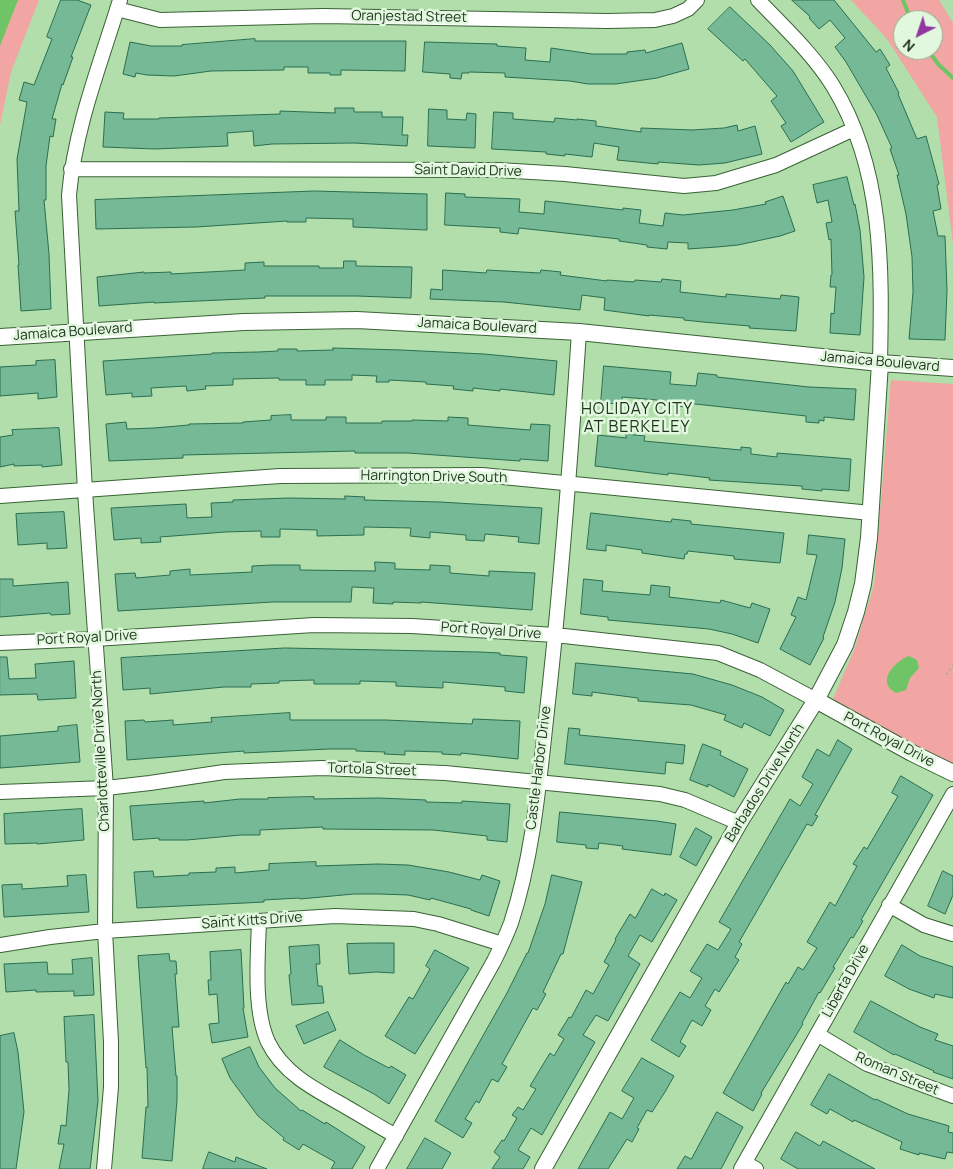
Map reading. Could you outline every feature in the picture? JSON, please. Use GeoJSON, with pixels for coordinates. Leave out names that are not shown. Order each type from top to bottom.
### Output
{"type":"FeatureCollection","features":[{"type":"Feature","properties":{"kind":"street","name":"Oranjestad Street"},"geometry":{"type":"LineString","coordinates":[[118,5],[160,20],[323,16],[606,21],[655,20],[673,16],[688,9],[697,0]]}},
{"type":"Feature","properties":{"kind":"street"},"geometry":{"type":"LineString","coordinates":[[758,0],[815,61],[833,86],[861,148],[875,207],[880,262],[880,363]]}},
{"type":"Feature","properties":{"kind":"street","name":"Charlotteville Drive North"},"geometry":{"type":"LineString","coordinates":[[104,1169],[109,1128],[111,1051],[104,932],[106,788],[75,332],[69,195],[71,169],[86,103],[118,5]]}},
{"type":"Feature","properties":{"kind":"street","name":"Saint David Drive"},"geometry":{"type":"LineString","coordinates":[[71,169],[498,170],[565,174],[684,186],[716,183],[776,165],[854,129]]}},
{"type":"Feature","properties":{"kind":"street","name":"Jamaica Boulevard"},"geometry":{"type":"LineString","coordinates":[[0,337],[244,322],[357,320],[579,332],[880,363],[953,368]]}},
{"type":"Feature","properties":{"kind":"street","name":"Castle Harbor Drive"},"geometry":{"type":"LineString","coordinates":[[376,1169],[489,970],[510,926],[519,896],[539,783],[555,635],[569,484],[579,332]]}},
{"type":"Feature","properties":{"kind":"street","name":"Barbados Drive North"},"geometry":{"type":"LineString","coordinates":[[543,1169],[739,823],[816,700],[845,645],[863,584],[871,514],[880,363]]}},
{"type":"Feature","properties":{"kind":"street","name":"Harrington Drive South"},"geometry":{"type":"LineString","coordinates":[[0,496],[280,476],[482,475],[871,514]]}},
{"type":"Feature","properties":{"kind":"street","name":"Port Royal Drive"},"geometry":{"type":"LineString","coordinates":[[0,643],[314,625],[347,625],[412,626],[555,635],[718,653],[760,670],[912,753],[953,773]]}},
{"type":"Feature","properties":{"kind":"street","name":"Tortola Street"},"geometry":{"type":"LineString","coordinates":[[0,792],[106,788],[224,772],[322,768],[445,773],[660,794],[685,800],[739,823]]}},
{"type":"Feature","properties":{"kind":"street","name":"Liberta Drive"},"geometry":{"type":"LineString","coordinates":[[747,1167],[816,1034],[953,794]]}},
{"type":"Feature","properties":{"kind":"street"},"geometry":{"type":"LineString","coordinates":[[889,905],[924,925],[953,934]]}},
{"type":"Feature","properties":{"kind":"street","name":"Saint Kitts Drive"},"geometry":{"type":"LineString","coordinates":[[0,945],[50,937],[104,932],[335,916],[414,918],[502,944]]}},
{"type":"Feature","properties":{"kind":"street"},"geometry":{"type":"LineString","coordinates":[[259,921],[258,986],[264,1027],[276,1056],[305,1084],[396,1136]]}},
{"type":"Feature","properties":{"kind":"street","name":"Roman Street"},"geometry":{"type":"LineString","coordinates":[[816,1034],[867,1064],[953,1096]]}},
{"type":"Feature","properties":{"kind":"path"},"geometry":{"type":"LineString","coordinates":[[947,674],[953,665]]}},
{"type":"Feature","properties":{"kind":"shaded area"},"geometry":{"type":"Polygon","coordinates":[[[0,0],[39,0],[11,72],[0,125],[0,0]]]}},
{"type":"Feature","properties":{"kind":"shaded area"},"geometry":{"type":"Polygon","coordinates":[[[0,0],[18,0],[0,46],[0,0]]]}},
{"type":"Feature","properties":{"kind":"shaded area"},"geometry":{"type":"Polygon","coordinates":[[[851,0],[939,0],[953,23],[953,244],[937,117],[900,60],[943,60],[943,10],[893,10],[893,48],[887,39],[851,0]]]}},
{"type":"Feature","properties":{"kind":"shaded area"},"geometry":{"type":"Polygon","coordinates":[[[891,380],[953,384],[953,768],[833,699],[854,650],[874,585],[891,380]]]}},
{"type":"Feature","properties":{"kind":"shaded area"},"geometry":{"type":"Polygon","coordinates":[[[909,656],[917,660],[919,668],[910,678],[906,690],[896,693],[887,683],[889,672],[898,662],[909,656]]]}},
{"type":"Feature","properties":{"kind":"building"},"geometry":{"type":"Polygon","coordinates":[[[61,0],[77,0],[91,5],[71,57],[73,57],[62,84],[52,119],[56,119],[53,137],[50,136],[46,166],[46,200],[44,200],[49,254],[51,309],[21,311],[15,211],[19,211],[17,159],[27,102],[19,100],[24,82],[34,85],[52,39],[47,37],[61,0]]]}},
{"type":"Feature","properties":{"kind":"building"},"geometry":{"type":"Polygon","coordinates":[[[792,0],[834,0],[876,52],[880,49],[890,65],[886,68],[899,93],[917,139],[926,136],[939,184],[937,185],[941,209],[933,211],[938,236],[945,236],[947,290],[945,340],[909,339],[913,292],[912,257],[906,214],[897,175],[899,175],[890,149],[892,148],[877,115],[835,47],[845,38],[830,20],[819,29],[810,17],[792,0]]]}},
{"type":"Feature","properties":{"kind":"building"},"geometry":{"type":"Polygon","coordinates":[[[730,7],[770,45],[793,71],[824,122],[791,142],[781,126],[786,123],[771,101],[777,96],[745,59],[743,61],[708,29],[730,7]]]}},
{"type":"Feature","properties":{"kind":"building"},"geometry":{"type":"Polygon","coordinates":[[[255,39],[255,41],[406,41],[405,71],[341,70],[341,75],[330,75],[330,73],[308,73],[308,67],[284,67],[284,70],[211,71],[174,76],[136,73],[135,77],[123,74],[130,42],[151,46],[182,46],[255,39]]]}},
{"type":"Feature","properties":{"kind":"building"},"geometry":{"type":"Polygon","coordinates":[[[425,42],[497,44],[497,46],[526,48],[525,60],[550,62],[551,48],[592,54],[627,54],[627,52],[645,50],[646,53],[682,43],[689,69],[657,78],[616,84],[588,84],[505,77],[505,73],[469,72],[462,73],[461,79],[450,78],[450,74],[423,72],[425,42]]]}},
{"type":"Feature","properties":{"kind":"building"},"geometry":{"type":"Polygon","coordinates":[[[335,108],[354,108],[354,112],[382,112],[382,117],[403,117],[402,135],[408,135],[407,146],[354,143],[254,146],[253,131],[227,133],[228,146],[155,149],[103,147],[105,112],[124,113],[123,119],[159,119],[280,114],[280,111],[335,113],[335,108]]]}},
{"type":"Feature","properties":{"kind":"building"},"geometry":{"type":"Polygon","coordinates":[[[429,109],[447,110],[447,119],[466,120],[467,113],[476,114],[475,148],[428,146],[429,109]]]}},
{"type":"Feature","properties":{"kind":"building"},"geometry":{"type":"Polygon","coordinates":[[[494,112],[513,113],[513,119],[554,122],[555,118],[596,121],[596,126],[641,132],[641,128],[692,130],[724,128],[737,125],[738,131],[755,126],[762,154],[725,163],[699,165],[617,160],[619,147],[594,143],[592,157],[492,149],[494,112]]]}},
{"type":"Feature","properties":{"kind":"building"},"geometry":{"type":"Polygon","coordinates":[[[847,177],[860,230],[864,277],[860,335],[830,333],[831,313],[834,314],[836,287],[830,287],[832,275],[831,239],[829,240],[826,223],[832,222],[828,200],[817,203],[813,185],[847,177]]]}},
{"type":"Feature","properties":{"kind":"building"},"geometry":{"type":"Polygon","coordinates":[[[314,191],[427,194],[427,230],[353,227],[353,219],[306,218],[306,222],[287,221],[196,227],[96,229],[95,200],[314,191]]]}},
{"type":"Feature","properties":{"kind":"building"},"geometry":{"type":"Polygon","coordinates":[[[446,193],[465,194],[465,197],[520,199],[519,212],[544,214],[545,201],[623,210],[623,208],[641,210],[639,223],[663,226],[665,213],[683,215],[733,210],[766,204],[765,202],[783,196],[795,231],[738,245],[688,249],[688,243],[668,242],[667,249],[647,247],[647,245],[619,241],[619,239],[519,228],[518,234],[500,232],[500,228],[445,225],[446,193]]]}},
{"type":"Feature","properties":{"kind":"building"},"geometry":{"type":"Polygon","coordinates":[[[344,261],[356,261],[356,266],[412,267],[411,298],[265,296],[265,298],[99,306],[97,277],[144,272],[171,272],[171,274],[245,270],[245,263],[264,262],[264,266],[343,268],[344,261]]]}},
{"type":"Feature","properties":{"kind":"building"},"geometry":{"type":"Polygon","coordinates":[[[443,270],[486,273],[487,270],[540,273],[541,270],[561,272],[560,275],[607,281],[634,282],[635,280],[661,282],[662,279],[681,281],[680,292],[726,297],[726,294],[780,299],[781,295],[799,297],[796,331],[749,328],[750,326],[604,310],[605,298],[582,295],[580,310],[504,302],[430,299],[431,289],[442,290],[443,270]]]}},
{"type":"Feature","properties":{"kind":"building"},"geometry":{"type":"Polygon","coordinates":[[[333,348],[484,354],[557,361],[554,395],[500,389],[500,391],[473,388],[473,391],[453,389],[454,386],[426,384],[426,382],[389,380],[389,382],[376,382],[377,376],[352,375],[352,380],[325,380],[325,385],[306,385],[306,380],[279,380],[279,378],[233,379],[233,385],[205,386],[206,389],[187,391],[186,386],[151,388],[152,396],[132,397],[132,393],[106,395],[103,361],[212,353],[278,351],[278,349],[297,349],[297,351],[333,350],[333,348]]]}},
{"type":"Feature","properties":{"kind":"building"},"geometry":{"type":"Polygon","coordinates":[[[55,360],[57,397],[38,399],[38,393],[0,396],[0,367],[36,365],[36,361],[55,360]]]}},
{"type":"Feature","properties":{"kind":"building"},"geometry":{"type":"Polygon","coordinates":[[[604,366],[671,372],[670,384],[696,386],[698,373],[717,375],[717,377],[809,387],[856,389],[854,420],[824,417],[824,421],[819,420],[819,423],[806,422],[806,416],[686,403],[686,407],[656,404],[657,400],[622,397],[622,404],[601,403],[604,366]]]}},
{"type":"Feature","properties":{"kind":"building"},"geometry":{"type":"Polygon","coordinates":[[[291,415],[291,420],[326,420],[326,417],[346,417],[346,423],[382,423],[382,421],[412,420],[448,421],[448,417],[468,418],[468,425],[530,430],[531,424],[550,425],[548,461],[520,459],[520,461],[408,453],[355,453],[355,451],[183,455],[183,458],[109,461],[106,424],[126,422],[127,429],[154,428],[189,424],[243,423],[271,420],[271,416],[291,415]]]}},
{"type":"Feature","properties":{"kind":"building"},"geometry":{"type":"Polygon","coordinates":[[[59,428],[62,465],[42,467],[42,465],[14,466],[14,464],[0,467],[0,437],[13,435],[12,430],[59,428]]]}},
{"type":"Feature","properties":{"kind":"building"},"geometry":{"type":"Polygon","coordinates":[[[626,434],[645,436],[644,441],[741,450],[741,447],[751,448],[751,454],[777,457],[777,453],[851,459],[849,491],[822,489],[822,491],[802,489],[802,486],[709,480],[710,478],[595,466],[598,435],[626,438],[626,434]]]}},
{"type":"Feature","properties":{"kind":"building"},"geometry":{"type":"Polygon","coordinates":[[[345,496],[365,497],[364,500],[542,508],[539,544],[518,542],[519,537],[485,534],[484,541],[466,540],[466,535],[430,532],[430,538],[410,536],[411,528],[364,527],[364,535],[317,536],[317,530],[280,529],[280,537],[261,537],[261,531],[160,537],[161,542],[141,543],[141,538],[114,540],[111,508],[186,504],[187,518],[212,517],[211,503],[233,502],[233,500],[289,498],[345,499],[345,496]]]}},
{"type":"Feature","properties":{"kind":"building"},"geometry":{"type":"Polygon","coordinates":[[[64,512],[67,548],[47,549],[47,543],[18,545],[16,514],[64,512]]]}},
{"type":"Feature","properties":{"kind":"building"},"geometry":{"type":"Polygon","coordinates":[[[591,513],[671,522],[672,519],[691,521],[691,524],[784,533],[780,563],[734,559],[734,556],[688,551],[684,559],[642,553],[642,550],[606,545],[606,551],[587,549],[591,513]]]}},
{"type":"Feature","properties":{"kind":"building"},"geometry":{"type":"Polygon","coordinates":[[[809,535],[845,539],[842,568],[835,602],[824,638],[810,665],[780,649],[796,617],[791,615],[798,597],[806,600],[817,555],[807,554],[809,535]]]}},
{"type":"Feature","properties":{"kind":"building"},"geometry":{"type":"Polygon","coordinates":[[[375,562],[395,563],[395,569],[430,570],[430,565],[450,566],[450,573],[489,576],[489,571],[535,573],[532,610],[421,602],[373,603],[374,588],[352,587],[351,602],[273,602],[118,611],[115,574],[135,573],[136,578],[170,575],[170,571],[190,569],[190,575],[252,572],[252,566],[272,565],[300,565],[300,570],[375,571],[375,562]]]}},
{"type":"Feature","properties":{"kind":"building"},"geometry":{"type":"Polygon","coordinates":[[[0,579],[13,579],[13,586],[68,582],[70,614],[51,615],[50,613],[0,617],[0,579]]]}},
{"type":"Feature","properties":{"kind":"building"},"geometry":{"type":"Polygon","coordinates":[[[584,579],[603,581],[602,591],[650,595],[651,585],[670,587],[669,597],[720,603],[721,600],[750,608],[752,603],[770,609],[758,643],[732,634],[709,629],[608,620],[608,617],[581,614],[584,579]]]}},
{"type":"Feature","properties":{"kind":"building"},"geometry":{"type":"Polygon","coordinates":[[[285,648],[480,652],[527,657],[524,693],[505,691],[505,687],[443,682],[443,688],[396,686],[396,682],[360,681],[360,684],[314,684],[314,680],[279,681],[279,683],[251,684],[251,687],[224,687],[150,694],[150,688],[123,690],[121,658],[285,648]]]}},
{"type":"Feature","properties":{"kind":"building"},"geometry":{"type":"Polygon","coordinates":[[[0,657],[7,657],[9,679],[36,678],[35,664],[74,661],[76,698],[38,700],[37,694],[0,695],[0,657]]]}},
{"type":"Feature","properties":{"kind":"building"},"geometry":{"type":"Polygon","coordinates":[[[576,663],[693,674],[732,685],[762,697],[784,710],[770,736],[744,723],[742,728],[724,720],[726,715],[691,705],[638,701],[638,698],[592,692],[592,696],[573,694],[576,663]]]}},
{"type":"Feature","properties":{"kind":"building"},"geometry":{"type":"Polygon","coordinates":[[[290,713],[290,720],[386,720],[472,724],[473,719],[520,721],[518,759],[461,753],[461,755],[442,754],[442,752],[405,751],[405,755],[356,751],[356,749],[329,749],[244,753],[244,751],[127,760],[125,721],[173,720],[173,725],[212,722],[211,718],[290,713]]]}},
{"type":"Feature","properties":{"kind":"building"},"geometry":{"type":"Polygon","coordinates":[[[77,725],[80,762],[0,768],[0,736],[58,731],[58,727],[77,725]]]}},
{"type":"Feature","properties":{"kind":"building"},"geometry":{"type":"Polygon","coordinates":[[[569,728],[580,729],[579,735],[685,745],[683,764],[666,762],[665,774],[565,764],[569,728]]]}},
{"type":"Feature","properties":{"kind":"building"},"geometry":{"type":"Polygon","coordinates":[[[838,740],[852,749],[815,815],[818,816],[812,826],[807,824],[739,942],[742,944],[735,957],[739,960],[719,992],[715,989],[705,1006],[711,1010],[702,1026],[692,1020],[680,1042],[686,1046],[679,1057],[651,1040],[680,992],[690,998],[702,978],[690,971],[707,944],[718,950],[731,929],[719,922],[790,799],[800,806],[813,784],[802,777],[817,749],[829,756],[838,740]]]}},
{"type":"Feature","properties":{"kind":"building"},"geometry":{"type":"Polygon","coordinates":[[[703,744],[721,751],[720,755],[748,769],[734,797],[708,784],[708,787],[690,780],[703,744]]]}},
{"type":"Feature","properties":{"kind":"building"},"geometry":{"type":"Polygon","coordinates":[[[901,776],[933,795],[861,920],[863,921],[833,967],[835,968],[819,992],[803,1024],[761,1093],[753,1111],[723,1093],[786,982],[788,984],[798,967],[803,970],[817,948],[807,942],[830,902],[835,906],[857,866],[853,864],[864,847],[867,849],[898,796],[892,793],[901,776]]]}},
{"type":"Feature","properties":{"kind":"building"},"geometry":{"type":"Polygon","coordinates":[[[314,797],[314,799],[379,798],[426,800],[426,802],[462,803],[462,801],[510,804],[507,842],[487,840],[487,836],[433,830],[323,829],[323,827],[260,830],[260,835],[187,840],[159,840],[159,838],[133,840],[130,806],[204,801],[204,803],[240,799],[314,797]]]}},
{"type":"Feature","properties":{"kind":"building"},"geometry":{"type":"Polygon","coordinates":[[[82,809],[84,840],[37,844],[5,844],[4,814],[82,809]]]}},
{"type":"Feature","properties":{"kind":"building"},"geometry":{"type":"Polygon","coordinates":[[[560,812],[676,824],[671,855],[622,849],[623,846],[599,843],[598,849],[586,848],[586,845],[557,842],[560,812]]]}},
{"type":"Feature","properties":{"kind":"building"},"geometry":{"type":"Polygon","coordinates":[[[696,828],[712,837],[696,866],[680,857],[696,828]]]}},
{"type":"Feature","properties":{"kind":"building"},"geometry":{"type":"Polygon","coordinates":[[[316,862],[316,866],[408,865],[449,872],[480,880],[482,875],[500,881],[489,916],[431,898],[430,900],[408,895],[379,894],[137,908],[134,872],[153,871],[154,877],[216,872],[216,868],[235,867],[235,873],[269,870],[269,864],[316,862]]]}},
{"type":"Feature","properties":{"kind":"building"},"geometry":{"type":"Polygon","coordinates":[[[943,871],[953,876],[953,895],[945,914],[928,906],[943,871]]]}},
{"type":"Feature","properties":{"kind":"building"},"geometry":{"type":"Polygon","coordinates":[[[86,875],[89,912],[4,917],[2,885],[22,884],[22,889],[68,886],[67,876],[86,875]]]}},
{"type":"Feature","properties":{"kind":"building"},"geometry":{"type":"Polygon","coordinates":[[[552,875],[582,882],[563,954],[561,954],[543,992],[546,994],[537,1010],[533,1008],[502,1064],[507,1067],[498,1082],[492,1079],[479,1103],[476,1101],[465,1119],[472,1123],[463,1138],[435,1121],[528,953],[545,904],[552,875]]]}},
{"type":"Feature","properties":{"kind":"building"},"geometry":{"type":"Polygon","coordinates":[[[652,889],[664,896],[665,893],[677,900],[652,942],[640,935],[628,956],[640,964],[608,1021],[596,1015],[583,1035],[595,1042],[542,1135],[531,1128],[518,1150],[530,1157],[523,1169],[492,1169],[500,1157],[494,1152],[502,1140],[504,1141],[517,1118],[512,1115],[518,1107],[523,1110],[536,1089],[530,1086],[550,1053],[554,1056],[564,1039],[558,1035],[569,1017],[571,1018],[586,990],[593,994],[609,965],[604,962],[615,939],[630,914],[635,918],[652,889]]]}},
{"type":"Feature","properties":{"kind":"building"},"geometry":{"type":"Polygon","coordinates":[[[394,943],[394,973],[349,974],[347,944],[394,943]]]}},
{"type":"Feature","properties":{"kind":"building"},"geometry":{"type":"Polygon","coordinates":[[[319,945],[320,964],[316,964],[318,986],[322,986],[324,1003],[292,1005],[289,947],[319,945]]]}},
{"type":"Feature","properties":{"kind":"building"},"geometry":{"type":"Polygon","coordinates":[[[902,945],[920,956],[953,967],[953,998],[935,994],[934,998],[909,989],[885,976],[902,945]]]}},
{"type":"Feature","properties":{"kind":"building"},"geometry":{"type":"Polygon","coordinates":[[[241,950],[243,1008],[248,1037],[212,1043],[209,1024],[219,1023],[217,994],[209,995],[208,980],[211,980],[210,952],[241,950]]]}},
{"type":"Feature","properties":{"kind":"building"},"geometry":{"type":"Polygon","coordinates":[[[435,950],[469,968],[415,1054],[385,1036],[409,997],[413,999],[430,969],[426,966],[435,950]]]}},
{"type":"Feature","properties":{"kind":"building"},"geometry":{"type":"Polygon","coordinates":[[[169,954],[170,961],[176,961],[177,974],[175,974],[179,1027],[172,1027],[177,1076],[177,1100],[172,1161],[142,1158],[146,1107],[148,1107],[147,1067],[138,956],[169,954]]]}},
{"type":"Feature","properties":{"kind":"building"},"geometry":{"type":"Polygon","coordinates":[[[92,958],[94,995],[74,996],[74,991],[36,992],[36,990],[6,992],[4,964],[47,962],[48,974],[73,974],[72,960],[92,958]]]}},
{"type":"Feature","properties":{"kind":"building"},"geometry":{"type":"Polygon","coordinates":[[[871,1001],[920,1027],[938,1034],[935,1040],[953,1046],[953,1079],[894,1055],[854,1032],[871,1001]]]}},
{"type":"Feature","properties":{"kind":"building"},"geometry":{"type":"Polygon","coordinates":[[[328,1012],[336,1030],[304,1044],[296,1026],[328,1012]]]}},
{"type":"Feature","properties":{"kind":"building"},"geometry":{"type":"Polygon","coordinates":[[[94,1015],[98,1101],[90,1169],[59,1169],[64,1144],[58,1144],[61,1125],[66,1126],[69,1090],[64,1017],[94,1015]]]}},
{"type":"Feature","properties":{"kind":"building"},"geometry":{"type":"Polygon","coordinates":[[[14,1033],[18,1052],[24,1112],[16,1169],[0,1169],[0,1036],[14,1033]]]}},
{"type":"Feature","properties":{"kind":"building"},"geometry":{"type":"Polygon","coordinates":[[[340,1040],[364,1055],[389,1068],[391,1066],[406,1075],[389,1104],[324,1067],[340,1040]]]}},
{"type":"Feature","properties":{"kind":"building"},"geometry":{"type":"Polygon","coordinates":[[[250,1047],[259,1067],[275,1088],[301,1111],[325,1124],[326,1122],[365,1147],[352,1169],[331,1169],[335,1162],[303,1144],[299,1150],[283,1140],[284,1138],[258,1116],[230,1078],[222,1059],[250,1047]]]}},
{"type":"Feature","properties":{"kind":"building"},"geometry":{"type":"Polygon","coordinates":[[[642,1058],[674,1076],[665,1092],[652,1112],[647,1110],[632,1142],[627,1139],[608,1169],[578,1169],[610,1112],[622,1119],[634,1098],[622,1091],[642,1058]]]}},
{"type":"Feature","properties":{"kind":"building"},"geometry":{"type":"Polygon","coordinates":[[[829,1074],[875,1100],[908,1114],[949,1126],[948,1132],[953,1133],[953,1153],[947,1152],[945,1159],[919,1153],[919,1155],[900,1149],[902,1142],[854,1120],[853,1122],[830,1109],[827,1114],[811,1105],[829,1074]]]}},
{"type":"Feature","properties":{"kind":"building"},"geometry":{"type":"Polygon","coordinates":[[[717,1112],[743,1127],[721,1169],[677,1169],[685,1156],[691,1159],[717,1112]]]}},
{"type":"Feature","properties":{"kind":"building"},"geometry":{"type":"Polygon","coordinates":[[[796,1132],[820,1146],[823,1141],[875,1169],[798,1169],[781,1159],[796,1132]]]}},
{"type":"Feature","properties":{"kind":"building"},"geometry":{"type":"Polygon","coordinates":[[[425,1138],[451,1153],[442,1169],[407,1169],[425,1138]]]}},
{"type":"Feature","properties":{"kind":"building"},"geometry":{"type":"Polygon","coordinates":[[[209,1152],[235,1162],[236,1157],[267,1169],[203,1169],[209,1152]]]}},
{"type":"Feature","properties":{"kind":"waterway"},"geometry":{"type":"LineString","coordinates":[[903,0],[907,10]]}},
{"type":"Feature","properties":{"kind":"waterway"},"geometry":{"type":"LineString","coordinates":[[935,60],[953,78]]}},
{"type":"Feature","properties":{"kind":"district","name":"HOLIDAY CITY AT BERKELEY"},"geometry":{"type":"Point","coordinates":[637,419]}}]}
